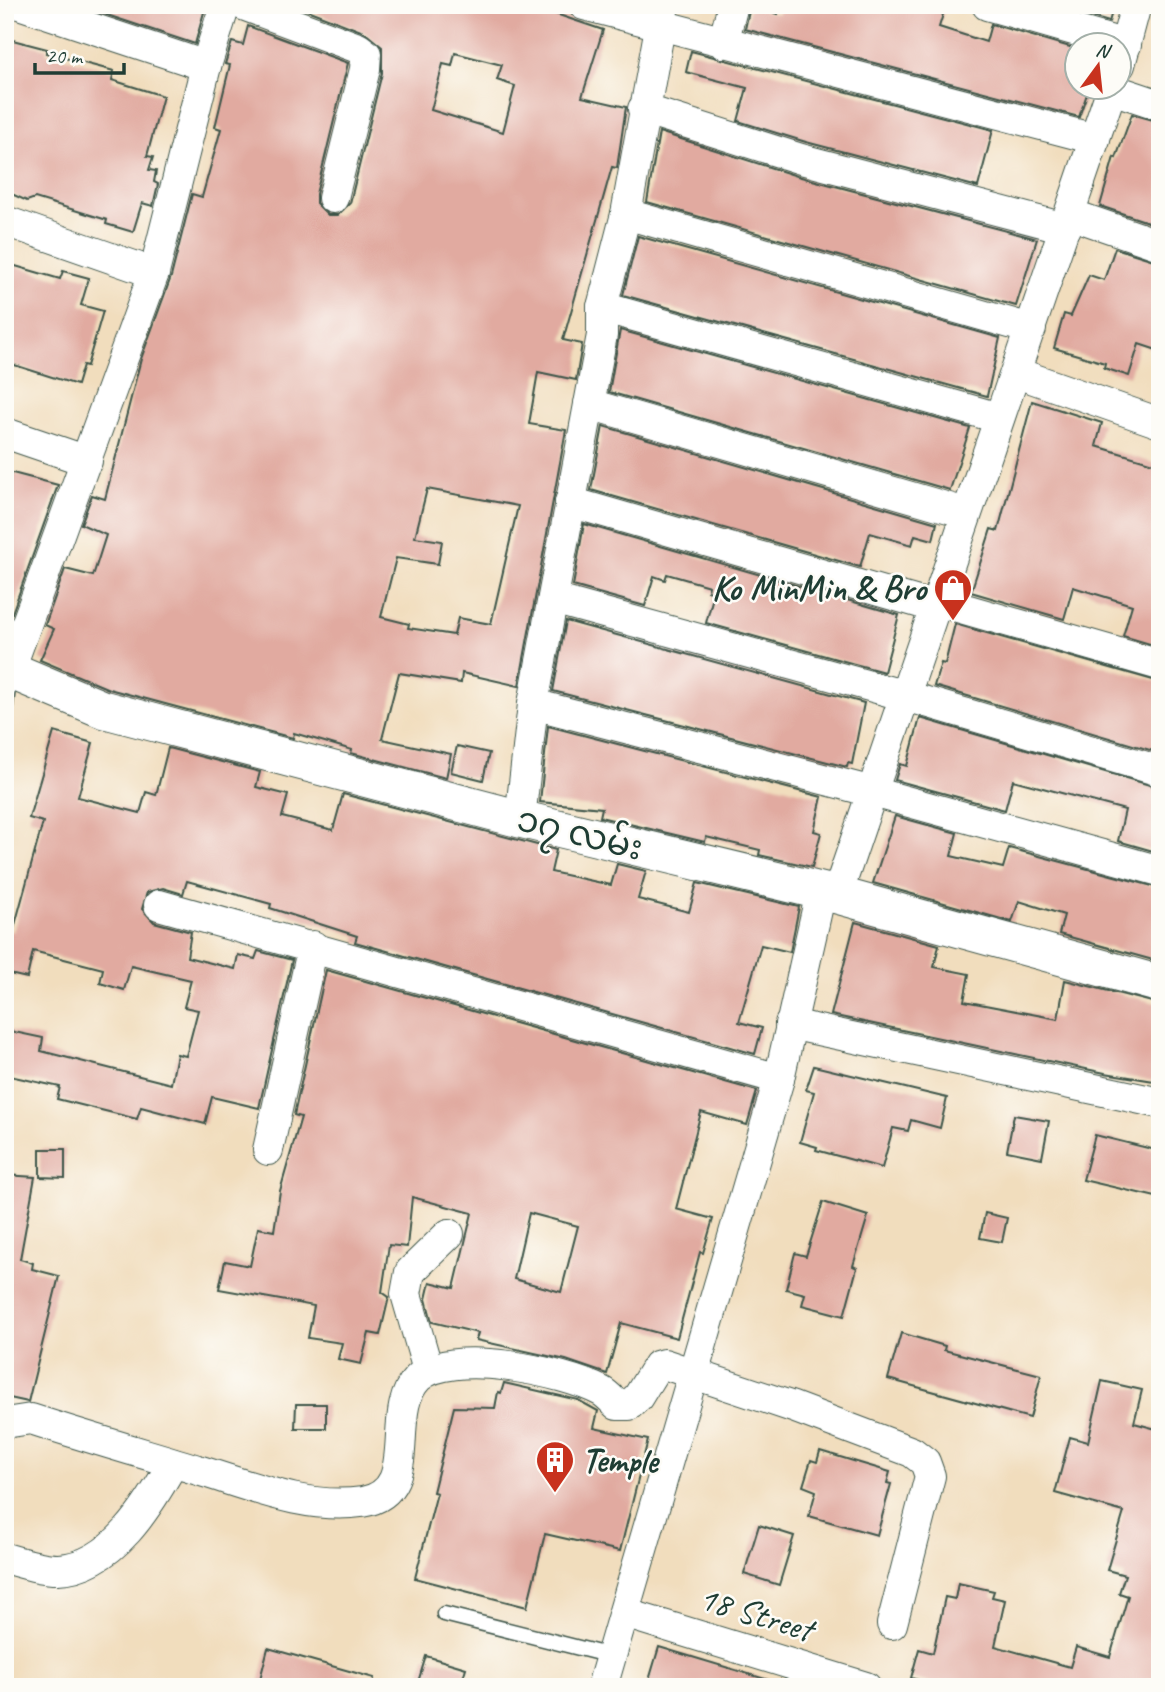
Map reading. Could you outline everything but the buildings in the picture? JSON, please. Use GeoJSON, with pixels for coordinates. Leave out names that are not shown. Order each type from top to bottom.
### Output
{"type":"FeatureCollection","features":[{"type":"Feature","properties":{"kind":"street"},"geometry":{"type":"LineString","coordinates":[[22,5],[87,15],[206,66]]}},
{"type":"Feature","properties":{"kind":"street"},"geometry":{"type":"LineString","coordinates":[[8,668],[88,461],[155,273],[206,66],[226,5]]}},
{"type":"Feature","properties":{"kind":"street"},"geometry":{"type":"LineString","coordinates":[[243,5],[358,48],[366,54],[365,69],[333,198]]}},
{"type":"Feature","properties":{"kind":"street"},"geometry":{"type":"LineString","coordinates":[[583,5],[662,16],[723,43],[1095,139]]}},
{"type":"Feature","properties":{"kind":"street"},"geometry":{"type":"LineString","coordinates":[[723,43],[733,5]]}},
{"type":"Feature","properties":{"kind":"street"},"geometry":{"type":"LineString","coordinates":[[1128,32],[1136,5]]}},
{"type":"Feature","properties":{"kind":"street"},"geometry":{"type":"LineString","coordinates":[[993,6],[1064,43]]}},
{"type":"Feature","properties":{"kind":"street"},"geometry":{"type":"LineString","coordinates":[[520,819],[533,704],[602,335],[602,307],[626,214],[662,16]]}},
{"type":"Feature","properties":{"kind":"street"},"geometry":{"type":"LineString","coordinates":[[1134,84],[1160,105]]}},
{"type":"Feature","properties":{"kind":"street"},"geometry":{"type":"LineString","coordinates":[[602,1687],[779,1079],[790,1024],[829,893],[873,792],[1107,102]]}},
{"type":"Feature","properties":{"kind":"street"},"geometry":{"type":"LineString","coordinates":[[643,109],[801,159],[1160,245]]}},
{"type":"Feature","properties":{"kind":"street"},"geometry":{"type":"LineString","coordinates":[[626,214],[1031,329]]}},
{"type":"Feature","properties":{"kind":"street"},"geometry":{"type":"LineString","coordinates":[[5,222],[155,273]]}},
{"type":"Feature","properties":{"kind":"street"},"geometry":{"type":"LineString","coordinates":[[602,307],[999,418]]}},
{"type":"Feature","properties":{"kind":"street"},"geometry":{"type":"LineString","coordinates":[[1017,373],[1160,423]]}},
{"type":"Feature","properties":{"kind":"street"},"geometry":{"type":"LineString","coordinates":[[589,404],[966,513]]}},
{"type":"Feature","properties":{"kind":"street"},"geometry":{"type":"LineString","coordinates":[[5,433],[88,461]]}},
{"type":"Feature","properties":{"kind":"street"},"geometry":{"type":"LineString","coordinates":[[570,502],[1160,665]]}},
{"type":"Feature","properties":{"kind":"street"},"geometry":{"type":"LineString","coordinates":[[553,599],[906,696],[1160,771]]}},
{"type":"Feature","properties":{"kind":"street","name":"၁၇ လမ်း"},"geometry":{"type":"LineString","coordinates":[[8,668],[102,709],[520,819],[829,893],[1160,984]]}},
{"type":"Feature","properties":{"kind":"street"},"geometry":{"type":"LineString","coordinates":[[533,704],[873,792],[1160,872]]}},
{"type":"Feature","properties":{"kind":"street"},"geometry":{"type":"LineString","coordinates":[[159,905],[779,1079]]}},
{"type":"Feature","properties":{"kind":"street"},"geometry":{"type":"LineString","coordinates":[[268,1150],[313,947]]}},
{"type":"Feature","properties":{"kind":"street"},"geometry":{"type":"LineString","coordinates":[[790,1024],[1160,1103]]}},
{"type":"Feature","properties":{"kind":"street"},"geometry":{"type":"LineString","coordinates":[[428,1370],[406,1294],[410,1272],[449,1234]]}},
{"type":"Feature","properties":{"kind":"street"},"geometry":{"type":"LineString","coordinates":[[5,1423],[31,1419],[303,1502],[362,1502],[382,1496],[398,1476],[401,1416],[416,1380],[428,1370],[475,1361],[534,1370],[602,1391],[617,1405],[629,1405],[638,1397],[657,1366],[664,1364],[694,1372],[912,1452],[925,1462],[930,1476],[891,1624]]}},
{"type":"Feature","properties":{"kind":"street"},"geometry":{"type":"LineString","coordinates":[[5,1558],[27,1565],[60,1569],[93,1558],[118,1540],[150,1505],[173,1463]]}},
{"type":"Feature","properties":{"kind":"street","name":"18 Street"},"geometry":{"type":"LineString","coordinates":[[624,1612],[866,1687]]}},
{"type":"Feature","properties":{"kind":"lane"},"geometry":{"type":"LineString","coordinates":[[5,712],[8,668]]}},
{"type":"Feature","properties":{"kind":"lane"},"geometry":{"type":"LineString","coordinates":[[444,1614],[611,1656]]}},
{"type":"Feature","properties":{"kind":"place","name":"Ko MinMin & Bro"},"geometry":{"type":"Point","coordinates":[953,622]}},
{"type":"Feature","properties":{"kind":"place","name":"Temple"},"geometry":{"type":"Point","coordinates":[555,1494]}}]}
